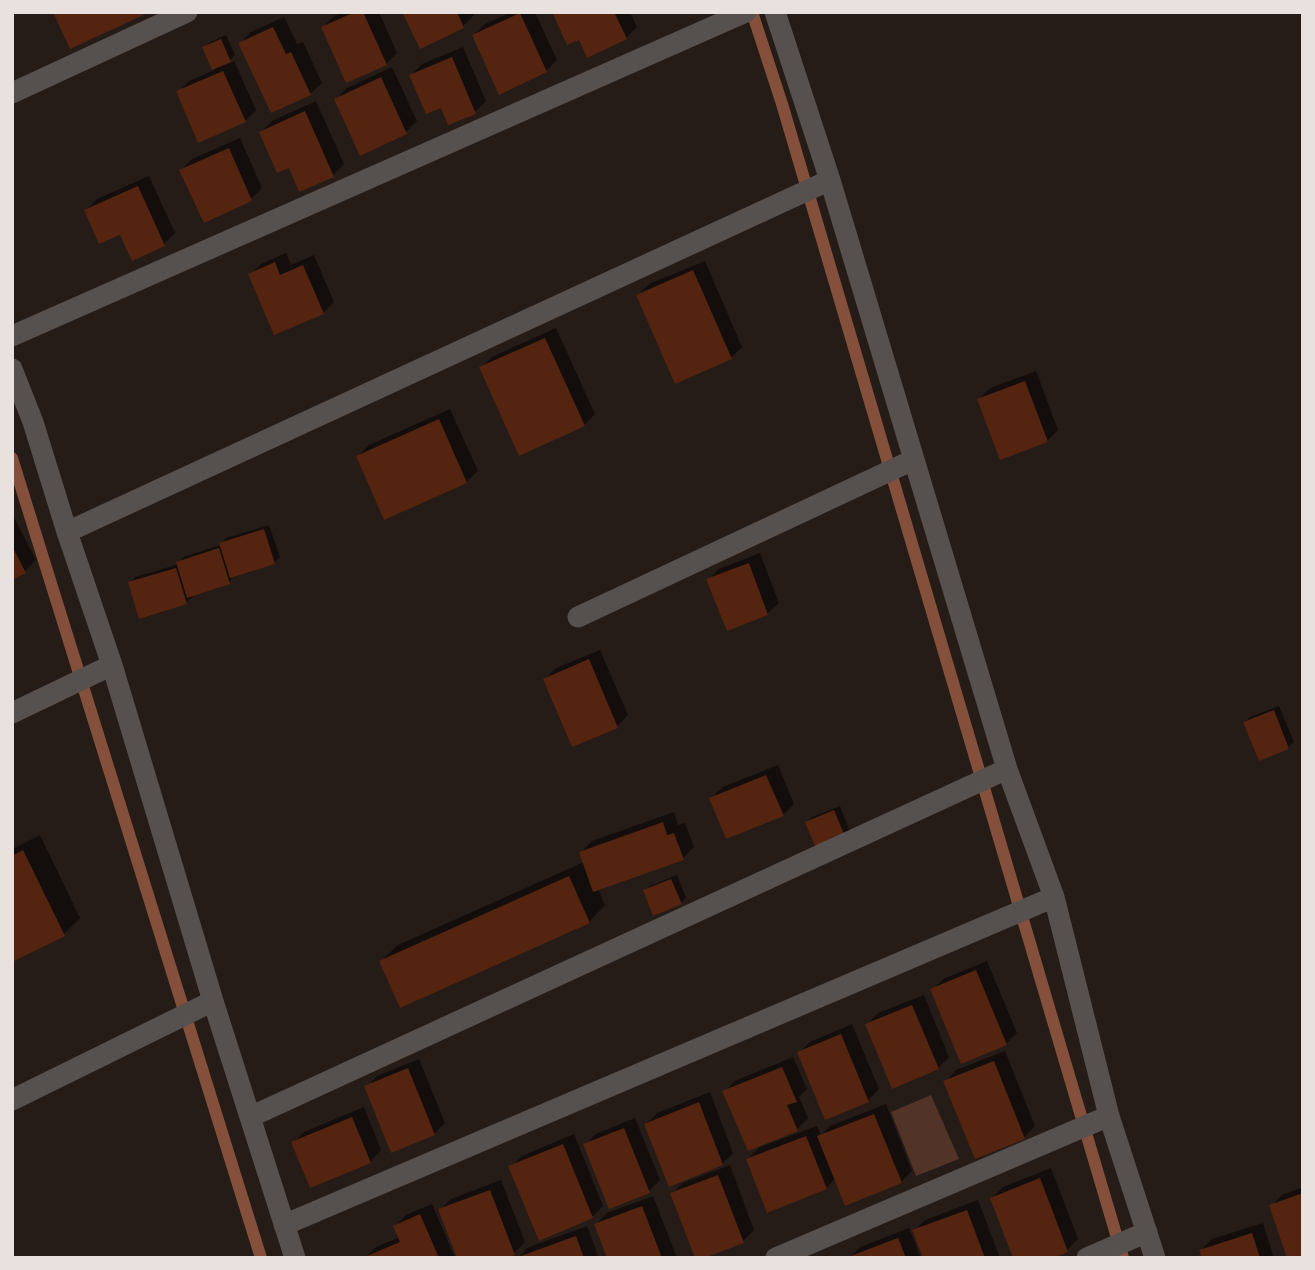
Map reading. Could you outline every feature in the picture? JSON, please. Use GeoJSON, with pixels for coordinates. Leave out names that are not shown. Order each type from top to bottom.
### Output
{"type":"FeatureCollection","features":[{"type":"Feature","properties":{"kind":"street"},"geometry":{"type":"LineString","coordinates":[[12,93],[187,12]]}},
{"type":"Feature","properties":{"kind":"street"},"geometry":{"type":"LineString","coordinates":[[12,336],[746,12]]}},
{"type":"Feature","properties":{"kind":"street"},"geometry":{"type":"LineString","coordinates":[[775,12],[1007,769],[1051,898],[1107,1116],[1155,1258]]}},
{"type":"Feature","properties":{"kind":"street"},"geometry":{"type":"LineString","coordinates":[[67,532],[828,181]]}},
{"type":"Feature","properties":{"kind":"street"},"geometry":{"type":"LineString","coordinates":[[12,369],[33,422],[112,665],[195,1010],[250,1117],[295,1258]]}},
{"type":"Feature","properties":{"kind":"street"},"geometry":{"type":"LineString","coordinates":[[578,617],[912,460]]}},
{"type":"Feature","properties":{"kind":"street"},"geometry":{"type":"LineString","coordinates":[[12,713],[112,665]]}},
{"type":"Feature","properties":{"kind":"street"},"geometry":{"type":"LineString","coordinates":[[250,1117],[1007,769]]}},
{"type":"Feature","properties":{"kind":"street"},"geometry":{"type":"LineString","coordinates":[[285,1225],[1051,898]]}},
{"type":"Feature","properties":{"kind":"street"},"geometry":{"type":"LineString","coordinates":[[12,1100],[195,1010]]}},
{"type":"Feature","properties":{"kind":"street"},"geometry":{"type":"LineString","coordinates":[[776,1258],[1107,1116]]}},
{"type":"Feature","properties":{"kind":"street"},"geometry":{"type":"LineString","coordinates":[[1091,1256],[1146,1233]]}},
{"type":"Feature","properties":{"kind":"shaded area"},"geometry":{"type":"Polygon","coordinates":[[[931,1095],[959,1159],[916,1176],[891,1112],[931,1095]]]}},
{"type":"Feature","properties":{"kind":"building"},"geometry":{"type":"Polygon","coordinates":[[[53,12],[150,12],[70,49],[53,12]]]}},
{"type":"Feature","properties":{"kind":"building"},"geometry":{"type":"Polygon","coordinates":[[[355,12],[363,12],[387,65],[346,83],[321,27],[355,12]]]}},
{"type":"Feature","properties":{"kind":"building"},"geometry":{"type":"Polygon","coordinates":[[[402,12],[457,12],[464,28],[420,49],[402,12]]]}},
{"type":"Feature","properties":{"kind":"building"},"geometry":{"type":"Polygon","coordinates":[[[552,12],[614,12],[627,39],[587,58],[579,40],[567,45],[552,12]]]}},
{"type":"Feature","properties":{"kind":"building"},"geometry":{"type":"Polygon","coordinates":[[[520,13],[547,72],[499,95],[472,35],[520,13]]]}},
{"type":"Feature","properties":{"kind":"building"},"geometry":{"type":"Polygon","coordinates":[[[273,27],[286,54],[291,52],[311,95],[271,113],[238,43],[273,27]]]}},
{"type":"Feature","properties":{"kind":"building"},"geometry":{"type":"Polygon","coordinates":[[[221,39],[231,62],[212,70],[202,47],[221,39]]]}},
{"type":"Feature","properties":{"kind":"building"},"geometry":{"type":"Polygon","coordinates":[[[452,57],[476,114],[448,125],[441,108],[426,114],[409,75],[452,57]]]}},
{"type":"Feature","properties":{"kind":"building"},"geometry":{"type":"Polygon","coordinates":[[[223,71],[246,122],[198,143],[176,91],[223,71]]]}},
{"type":"Feature","properties":{"kind":"building"},"geometry":{"type":"Polygon","coordinates":[[[381,77],[407,134],[360,156],[334,99],[381,77]]]}},
{"type":"Feature","properties":{"kind":"building"},"geometry":{"type":"Polygon","coordinates":[[[305,111],[334,177],[299,192],[289,168],[277,173],[259,132],[305,111]]]}},
{"type":"Feature","properties":{"kind":"building"},"geometry":{"type":"Polygon","coordinates":[[[229,148],[252,201],[204,223],[179,170],[229,148]]]}},
{"type":"Feature","properties":{"kind":"building"},"geometry":{"type":"Polygon","coordinates":[[[138,186],[165,246],[132,261],[120,235],[99,244],[84,210],[138,186]]]}},
{"type":"Feature","properties":{"kind":"building"},"geometry":{"type":"Polygon","coordinates":[[[275,262],[280,275],[303,265],[324,314],[274,335],[248,274],[275,262]]]}},
{"type":"Feature","properties":{"kind":"building"},"geometry":{"type":"Polygon","coordinates":[[[693,270],[732,359],[675,384],[636,295],[693,270]]]}},
{"type":"Feature","properties":{"kind":"building"},"geometry":{"type":"Polygon","coordinates":[[[545,338],[585,426],[519,456],[479,367],[545,338]]]}},
{"type":"Feature","properties":{"kind":"building"},"geometry":{"type":"Polygon","coordinates":[[[1025,381],[1048,442],[1000,460],[977,399],[1025,381]]]}},
{"type":"Feature","properties":{"kind":"building"},"geometry":{"type":"Polygon","coordinates":[[[439,419],[467,483],[384,520],[356,456],[439,419]]]}},
{"type":"Feature","properties":{"kind":"building"},"geometry":{"type":"Polygon","coordinates":[[[264,529],[275,564],[230,578],[219,543],[264,529]]]}},
{"type":"Feature","properties":{"kind":"building"},"geometry":{"type":"Polygon","coordinates":[[[12,546],[26,573],[12,580],[12,546]]]}},
{"type":"Feature","properties":{"kind":"building"},"geometry":{"type":"Polygon","coordinates":[[[219,548],[230,584],[187,598],[176,562],[219,548]]]}},
{"type":"Feature","properties":{"kind":"building"},"geometry":{"type":"Polygon","coordinates":[[[749,563],[768,615],[727,631],[706,579],[749,563]]]}},
{"type":"Feature","properties":{"kind":"building"},"geometry":{"type":"Polygon","coordinates":[[[176,568],[187,604],[139,619],[128,582],[176,568]]]}},
{"type":"Feature","properties":{"kind":"building"},"geometry":{"type":"Polygon","coordinates":[[[589,659],[618,728],[572,747],[543,679],[589,659]]]}},
{"type":"Feature","properties":{"kind":"building"},"geometry":{"type":"Polygon","coordinates":[[[1274,710],[1289,749],[1259,761],[1243,722],[1274,710]]]}},
{"type":"Feature","properties":{"kind":"building"},"geometry":{"type":"Polygon","coordinates":[[[766,775],[784,816],[726,839],[709,798],[766,775]]]}},
{"type":"Feature","properties":{"kind":"building"},"geometry":{"type":"Polygon","coordinates":[[[834,810],[846,839],[817,851],[805,822],[834,810]]]}},
{"type":"Feature","properties":{"kind":"building"},"geometry":{"type":"Polygon","coordinates":[[[663,822],[667,835],[674,833],[684,860],[593,892],[579,852],[663,822]]]}},
{"type":"Feature","properties":{"kind":"building"},"geometry":{"type":"Polygon","coordinates":[[[23,850],[65,936],[12,962],[12,856],[23,850]]]}},
{"type":"Feature","properties":{"kind":"building"},"geometry":{"type":"Polygon","coordinates":[[[569,876],[590,923],[400,1008],[379,961],[569,876]]]}},
{"type":"Feature","properties":{"kind":"building"},"geometry":{"type":"Polygon","coordinates":[[[671,879],[682,904],[653,916],[643,890],[671,879]]]}},
{"type":"Feature","properties":{"kind":"building"},"geometry":{"type":"Polygon","coordinates":[[[976,970],[1007,1045],[961,1064],[930,989],[976,970]]]}},
{"type":"Feature","properties":{"kind":"building"},"geometry":{"type":"Polygon","coordinates":[[[912,1005],[939,1069],[892,1089],[865,1024],[912,1005]]]}},
{"type":"Feature","properties":{"kind":"building"},"geometry":{"type":"Polygon","coordinates":[[[841,1034],[869,1102],[825,1120],[797,1052],[841,1034]]]}},
{"type":"Feature","properties":{"kind":"building"},"geometry":{"type":"Polygon","coordinates":[[[994,1061],[1025,1139],[975,1159],[943,1081],[994,1061]]]}},
{"type":"Feature","properties":{"kind":"building"},"geometry":{"type":"Polygon","coordinates":[[[782,1067],[797,1102],[787,1105],[798,1131],[748,1151],[722,1091],[782,1067]]]}},
{"type":"Feature","properties":{"kind":"building"},"geometry":{"type":"Polygon","coordinates":[[[408,1068],[435,1135],[391,1153],[364,1086],[408,1068]]]}},
{"type":"Feature","properties":{"kind":"building"},"geometry":{"type":"Polygon","coordinates":[[[699,1102],[723,1165],[669,1187],[644,1124],[699,1102]]]}},
{"type":"Feature","properties":{"kind":"building"},"geometry":{"type":"Polygon","coordinates":[[[874,1114],[902,1183],[845,1206],[817,1136],[874,1114]]]}},
{"type":"Feature","properties":{"kind":"building"},"geometry":{"type":"Polygon","coordinates":[[[352,1117],[371,1163],[310,1188],[291,1142],[352,1117]]]}},
{"type":"Feature","properties":{"kind":"building"},"geometry":{"type":"Polygon","coordinates":[[[624,1128],[650,1193],[609,1209],[583,1144],[624,1128]]]}},
{"type":"Feature","properties":{"kind":"building"},"geometry":{"type":"Polygon","coordinates":[[[806,1136],[827,1189],[767,1213],[746,1159],[806,1136]]]}},
{"type":"Feature","properties":{"kind":"building"},"geometry":{"type":"Polygon","coordinates":[[[563,1144],[593,1218],[539,1241],[508,1166],[563,1144]]]}},
{"type":"Feature","properties":{"kind":"building"},"geometry":{"type":"Polygon","coordinates":[[[718,1175],[744,1243],[704,1258],[695,1258],[670,1193],[718,1175]]]}},
{"type":"Feature","properties":{"kind":"building"},"geometry":{"type":"Polygon","coordinates":[[[1040,1178],[1068,1252],[1053,1258],[1013,1258],[990,1198],[1040,1178]]]}},
{"type":"Feature","properties":{"kind":"building"},"geometry":{"type":"Polygon","coordinates":[[[490,1190],[515,1255],[507,1258],[457,1258],[438,1209],[490,1190]]]}},
{"type":"Feature","properties":{"kind":"building"},"geometry":{"type":"Polygon","coordinates":[[[1303,1193],[1303,1258],[1287,1258],[1269,1205],[1303,1193]]]}},
{"type":"Feature","properties":{"kind":"building"},"geometry":{"type":"Polygon","coordinates":[[[642,1206],[662,1258],[607,1258],[594,1224],[642,1206]]]}},
{"type":"Feature","properties":{"kind":"building"},"geometry":{"type":"Polygon","coordinates":[[[967,1210],[985,1258],[923,1258],[912,1230],[967,1210]]]}},
{"type":"Feature","properties":{"kind":"building"},"geometry":{"type":"Polygon","coordinates":[[[420,1214],[439,1258],[362,1258],[400,1242],[393,1226],[420,1214]]]}},
{"type":"Feature","properties":{"kind":"building"},"geometry":{"type":"Polygon","coordinates":[[[1252,1233],[1260,1258],[1202,1258],[1199,1250],[1252,1233]]]}},
{"type":"Feature","properties":{"kind":"building"},"geometry":{"type":"Polygon","coordinates":[[[576,1236],[584,1258],[518,1258],[518,1257],[576,1236]]]}},
{"type":"Feature","properties":{"kind":"building"},"geometry":{"type":"Polygon","coordinates":[[[898,1238],[906,1258],[848,1258],[848,1257],[898,1238]]]}},
{"type":"Feature","properties":{"kind":"waterway"},"geometry":{"type":"LineString","coordinates":[[752,12],[782,104],[1123,1258]]}},
{"type":"Feature","properties":{"kind":"waterway"},"geometry":{"type":"LineString","coordinates":[[12,458],[261,1258]]}}]}
